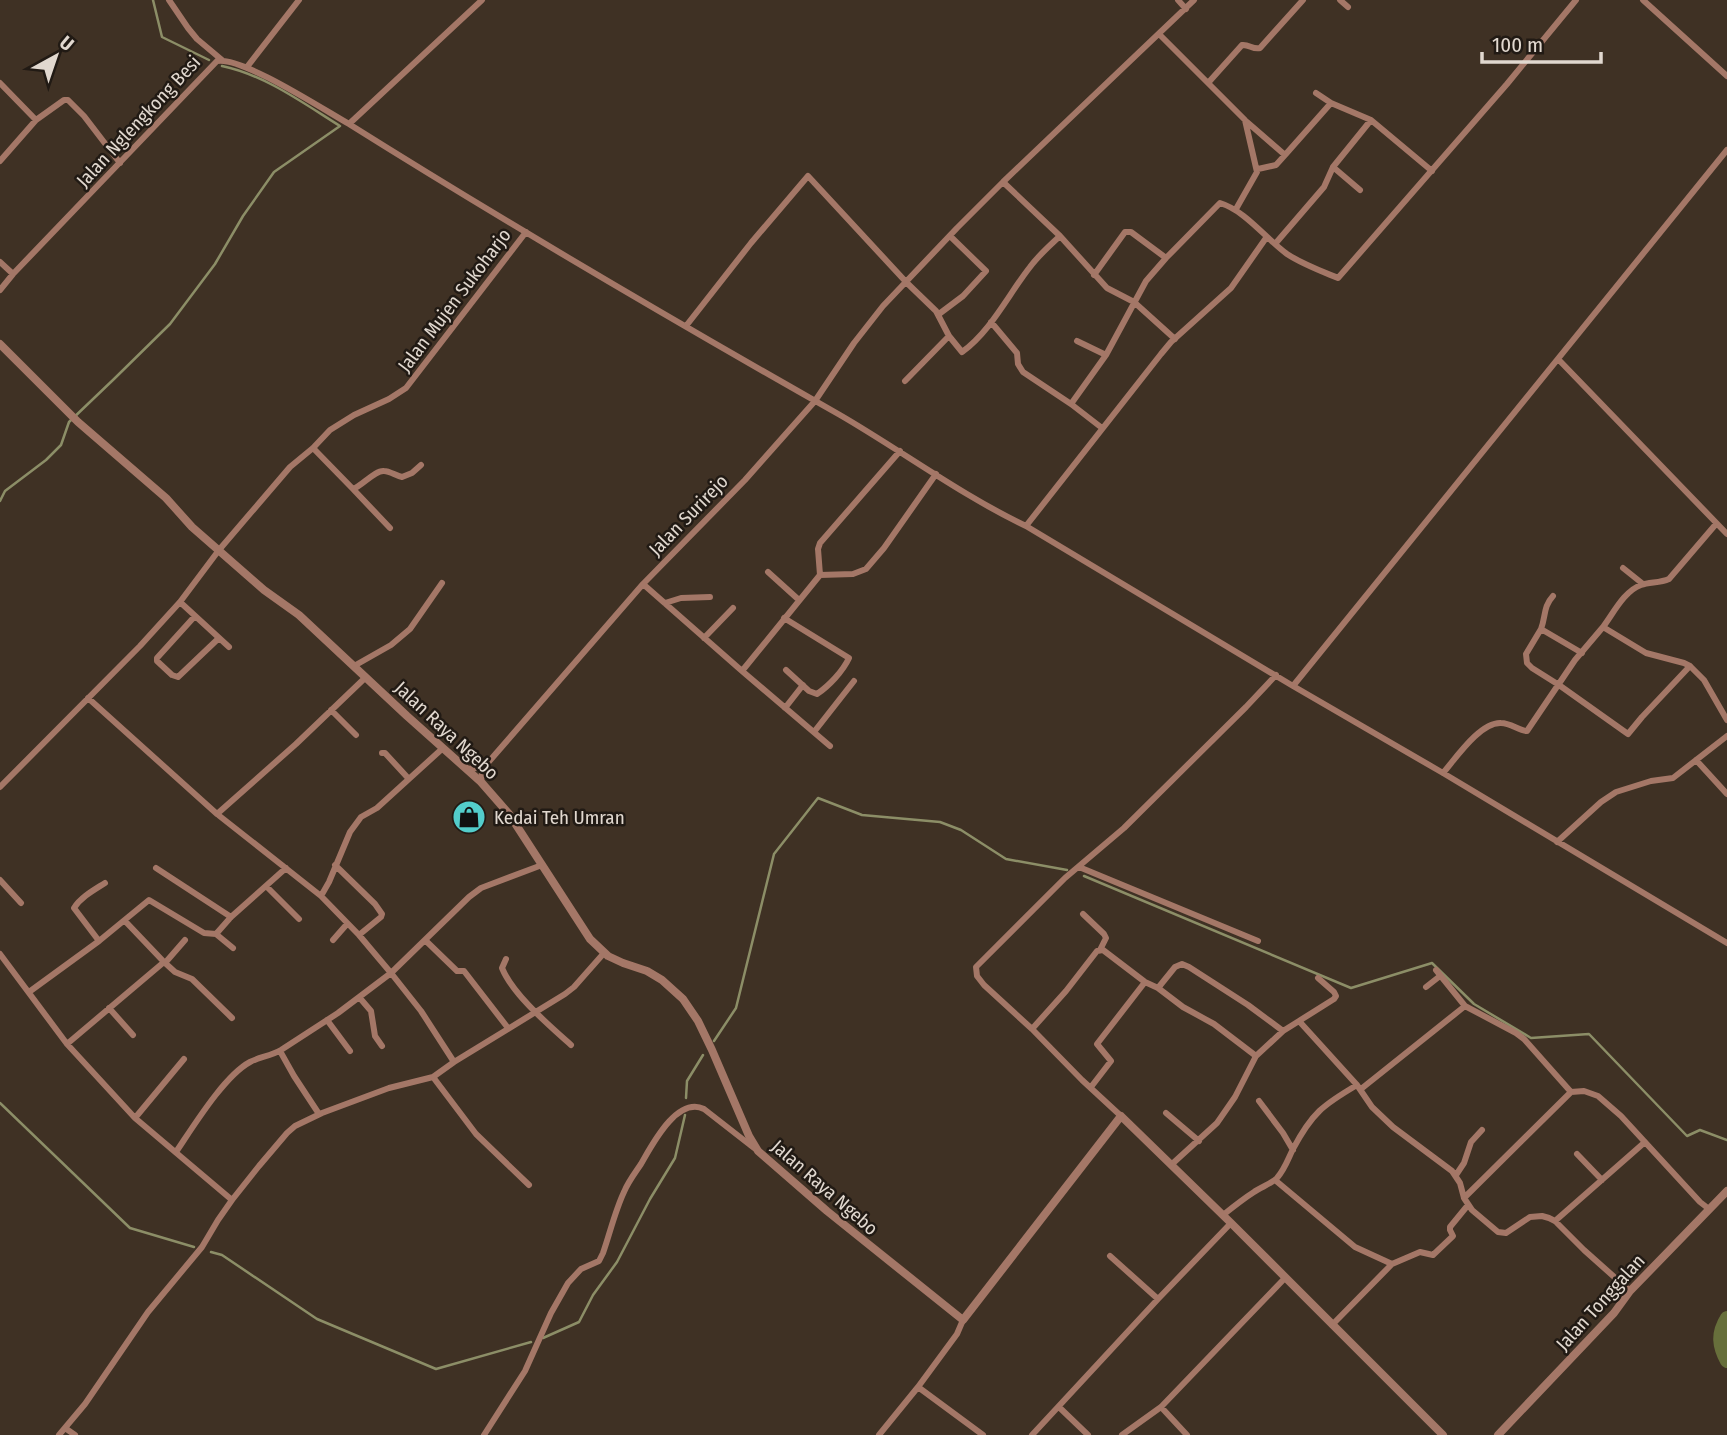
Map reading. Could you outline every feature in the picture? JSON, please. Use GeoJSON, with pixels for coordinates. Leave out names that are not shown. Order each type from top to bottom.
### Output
{"type":"FeatureCollection","features":[{"type":"Feature","properties":{"kind":"street"},"geometry":{"type":"LineString","coordinates":[[169,0],[192,33],[222,60]]}},
{"type":"Feature","properties":{"kind":"street"},"geometry":{"type":"LineString","coordinates":[[247,67],[299,0]]}},
{"type":"Feature","properties":{"kind":"street"},"geometry":{"type":"LineString","coordinates":[[349,124],[482,0]]}},
{"type":"Feature","properties":{"kind":"street"},"geometry":{"type":"LineString","coordinates":[[1178,0],[1186,9]]}},
{"type":"Feature","properties":{"kind":"street","name":"Jalan Surirejo"},"geometry":{"type":"LineString","coordinates":[[481,782],[486,765],[643,584],[745,480],[815,401],[854,343],[884,306],[1003,182],[1195,0]]}},
{"type":"Feature","properties":{"kind":"street"},"geometry":{"type":"LineString","coordinates":[[1208,83],[1242,46],[1260,48],[1303,0]]}},
{"type":"Feature","properties":{"kind":"street"},"geometry":{"type":"LineString","coordinates":[[1340,0],[1348,7]]}},
{"type":"Feature","properties":{"kind":"street"},"geometry":{"type":"LineString","coordinates":[[1071,404],[1106,355],[1146,281],[1220,203],[1236,209],[1266,238],[1290,256],[1338,278],[1507,84],[1576,0]]}},
{"type":"Feature","properties":{"kind":"street"},"geometry":{"type":"LineString","coordinates":[[1643,0],[1727,76]]}},
{"type":"Feature","properties":{"kind":"street"},"geometry":{"type":"LineString","coordinates":[[1159,34],[1245,120],[1285,155]]}},
{"type":"Feature","properties":{"kind":"street","name":"Jalan Nglengkong Besi"},"geometry":{"type":"LineString","coordinates":[[0,290],[213,64],[222,60],[247,67],[349,124],[467,197],[1727,943]]}},
{"type":"Feature","properties":{"kind":"street"},"geometry":{"type":"LineString","coordinates":[[0,82],[36,120]]}},
{"type":"Feature","properties":{"kind":"street"},"geometry":{"type":"LineString","coordinates":[[1316,93],[1331,103],[1371,120],[1432,170]]}},
{"type":"Feature","properties":{"kind":"street"},"geometry":{"type":"LineString","coordinates":[[0,162],[36,120],[64,100],[68,100],[84,116],[120,163]]}},
{"type":"Feature","properties":{"kind":"street"},"geometry":{"type":"LineString","coordinates":[[1258,169],[1276,165],[1331,103]]}},
{"type":"Feature","properties":{"kind":"street"},"geometry":{"type":"LineString","coordinates":[[1236,209],[1256,177],[1258,169],[1245,120]]}},
{"type":"Feature","properties":{"kind":"street"},"geometry":{"type":"LineString","coordinates":[[1275,244],[1324,187],[1334,167],[1371,120]]}},
{"type":"Feature","properties":{"kind":"street"},"geometry":{"type":"LineString","coordinates":[[1293,686],[1727,150]]}},
{"type":"Feature","properties":{"kind":"street"},"geometry":{"type":"LineString","coordinates":[[1334,167],[1360,190]]}},
{"type":"Feature","properties":{"kind":"street"},"geometry":{"type":"LineString","coordinates":[[686,326],[808,176],[939,314],[949,335],[963,352],[991,322],[1031,265],[1059,236]]}},
{"type":"Feature","properties":{"kind":"street"},"geometry":{"type":"LineString","coordinates":[[1003,182],[1059,236],[1107,288],[1134,303],[1175,339]]}},
{"type":"Feature","properties":{"kind":"street","name":"Jalan Mujen Sukoharjo"},"geometry":{"type":"LineString","coordinates":[[0,787],[140,646],[290,467],[330,429],[406,388],[526,232]]}},
{"type":"Feature","properties":{"kind":"street"},"geometry":{"type":"LineString","coordinates":[[1094,275],[1125,232],[1131,232],[1166,258]]}},
{"type":"Feature","properties":{"kind":"street"},"geometry":{"type":"LineString","coordinates":[[939,314],[963,296],[986,271],[950,236]]}},
{"type":"Feature","properties":{"kind":"street"},"geometry":{"type":"LineString","coordinates":[[1026,526],[1175,339],[1231,288],[1266,238]]}},
{"type":"Feature","properties":{"kind":"street"},"geometry":{"type":"LineString","coordinates":[[0,262],[13,274]]}},
{"type":"Feature","properties":{"kind":"street"},"geometry":{"type":"LineString","coordinates":[[991,322],[1017,354],[1018,364],[1023,372],[1102,428]]}},
{"type":"Feature","properties":{"kind":"street"},"geometry":{"type":"LineString","coordinates":[[905,381],[949,335]]}},
{"type":"Feature","properties":{"kind":"street"},"geometry":{"type":"LineString","coordinates":[[1077,341],[1106,355]]}},
{"type":"Feature","properties":{"kind":"street","name":"Jalan Raya Ngebo"},"geometry":{"type":"LineString","coordinates":[[0,345],[67,412],[166,498],[192,527],[264,590],[299,615],[481,782],[509,814],[590,939],[604,953],[662,980],[683,999],[698,1021],[758,1151],[827,1212],[963,1320]]}},
{"type":"Feature","properties":{"kind":"street"},"geometry":{"type":"LineString","coordinates":[[1558,359],[1727,534]]}},
{"type":"Feature","properties":{"kind":"street"},"geometry":{"type":"LineString","coordinates":[[313,448],[390,528]]}},
{"type":"Feature","properties":{"kind":"street"},"geometry":{"type":"LineString","coordinates":[[742,671],[820,575],[820,543],[900,451]]}},
{"type":"Feature","properties":{"kind":"street"},"geometry":{"type":"LineString","coordinates":[[353,489],[379,472],[385,471],[402,477],[421,465]]}},
{"type":"Feature","properties":{"kind":"street"},"geometry":{"type":"LineString","coordinates":[[820,575],[853,574],[866,569],[936,474]]}},
{"type":"Feature","properties":{"kind":"street"},"geometry":{"type":"LineString","coordinates":[[1443,773],[1478,733],[1492,724],[1503,723],[1527,731],[1625,598],[1643,584],[1669,579],[1716,524]]}},
{"type":"Feature","properties":{"kind":"street"},"geometry":{"type":"LineString","coordinates":[[1623,568],[1643,584]]}},
{"type":"Feature","properties":{"kind":"street"},"geometry":{"type":"LineString","coordinates":[[768,572],[799,600]]}},
{"type":"Feature","properties":{"kind":"street"},"geometry":{"type":"LineString","coordinates":[[354,666],[391,645],[410,629],[442,583]]}},
{"type":"Feature","properties":{"kind":"street"},"geometry":{"type":"LineString","coordinates":[[643,584],[830,746]]}},
{"type":"Feature","properties":{"kind":"street"},"geometry":{"type":"LineString","coordinates":[[1553,596],[1545,608],[1541,629],[1526,654],[1526,659],[1532,668],[1628,734],[1690,666]]}},
{"type":"Feature","properties":{"kind":"street"},"geometry":{"type":"LineString","coordinates":[[665,603],[681,598],[710,597]]}},
{"type":"Feature","properties":{"kind":"street"},"geometry":{"type":"LineString","coordinates":[[180,601],[229,647]]}},
{"type":"Feature","properties":{"kind":"street"},"geometry":{"type":"LineString","coordinates":[[705,638],[733,608]]}},
{"type":"Feature","properties":{"kind":"street"},"geometry":{"type":"LineString","coordinates":[[195,616],[157,658],[158,663],[172,675],[180,676],[219,638]]}},
{"type":"Feature","properties":{"kind":"street"},"geometry":{"type":"LineString","coordinates":[[784,618],[849,658],[846,665],[821,692],[813,694],[786,670]]}},
{"type":"Feature","properties":{"kind":"street"},"geometry":{"type":"LineString","coordinates":[[1603,628],[1646,653],[1690,666],[1704,680],[1727,720]]}},
{"type":"Feature","properties":{"kind":"street"},"geometry":{"type":"LineString","coordinates":[[1541,629],[1582,653]]}},
{"type":"Feature","properties":{"kind":"street"},"geometry":{"type":"LineString","coordinates":[[1276,675],[1124,828],[1065,878],[976,967],[977,976],[1223,1215],[1443,1435]]}},
{"type":"Feature","properties":{"kind":"street"},"geometry":{"type":"LineString","coordinates":[[217,814],[366,677]]}},
{"type":"Feature","properties":{"kind":"street"},"geometry":{"type":"LineString","coordinates":[[814,732],[854,681]]}},
{"type":"Feature","properties":{"kind":"street"},"geometry":{"type":"LineString","coordinates":[[786,708],[803,685]]}},
{"type":"Feature","properties":{"kind":"street"},"geometry":{"type":"LineString","coordinates":[[88,698],[217,814],[321,896],[391,973],[421,1011],[454,1062]]}},
{"type":"Feature","properties":{"kind":"street"},"geometry":{"type":"LineString","coordinates":[[331,710],[356,735]]}},
{"type":"Feature","properties":{"kind":"street"},"geometry":{"type":"LineString","coordinates":[[1557,842],[1616,792],[1651,781],[1673,778],[1726,738]]}},
{"type":"Feature","properties":{"kind":"street"},"geometry":{"type":"LineString","coordinates":[[321,896],[350,832],[361,817],[377,808],[443,748]]}},
{"type":"Feature","properties":{"kind":"street"},"geometry":{"type":"LineString","coordinates":[[382,753],[408,778]]}},
{"type":"Feature","properties":{"kind":"street"},"geometry":{"type":"LineString","coordinates":[[1696,760],[1727,794]]}},
{"type":"Feature","properties":{"kind":"street"},"geometry":{"type":"LineString","coordinates":[[467,769],[486,765]]}},
{"type":"Feature","properties":{"kind":"street"},"geometry":{"type":"LineString","coordinates":[[335,865],[382,914],[359,935]]}},
{"type":"Feature","properties":{"kind":"street"},"geometry":{"type":"LineString","coordinates":[[176,1152],[216,1094],[251,1061],[280,1051],[391,973],[481,888],[542,865]]}},
{"type":"Feature","properties":{"kind":"street"},"geometry":{"type":"LineString","coordinates":[[1079,867],[1258,942]]}},
{"type":"Feature","properties":{"kind":"street"},"geometry":{"type":"LineString","coordinates":[[156,868],[231,918]]}},
{"type":"Feature","properties":{"kind":"street"},"geometry":{"type":"LineString","coordinates":[[216,934],[286,868]]}},
{"type":"Feature","properties":{"kind":"street"},"geometry":{"type":"LineString","coordinates":[[0,880],[21,903]]}},
{"type":"Feature","properties":{"kind":"street"},"geometry":{"type":"LineString","coordinates":[[99,941],[74,908],[84,897],[105,883]]}},
{"type":"Feature","properties":{"kind":"street"},"geometry":{"type":"LineString","coordinates":[[266,886],[299,919]]}},
{"type":"Feature","properties":{"kind":"street"},"geometry":{"type":"LineString","coordinates":[[29,992],[125,921],[147,901],[152,900],[204,933],[216,934],[233,948]]}},
{"type":"Feature","properties":{"kind":"street"},"geometry":{"type":"LineString","coordinates":[[1032,1029],[1100,950],[1106,937],[1083,914]]}},
{"type":"Feature","properties":{"kind":"street"},"geometry":{"type":"LineString","coordinates":[[125,921],[174,972],[191,979],[232,1018]]}},
{"type":"Feature","properties":{"kind":"street"},"geometry":{"type":"LineString","coordinates":[[333,940],[347,924]]}},
{"type":"Feature","properties":{"kind":"street"},"geometry":{"type":"LineString","coordinates":[[67,1044],[165,963],[186,940]]}},
{"type":"Feature","properties":{"kind":"street"},"geometry":{"type":"LineString","coordinates":[[425,940],[457,971],[464,971],[508,1028]]}},
{"type":"Feature","properties":{"kind":"street"},"geometry":{"type":"LineString","coordinates":[[1100,950],[1109,953],[1145,982],[1158,988],[1183,1007],[1214,1024],[1256,1056]]}},
{"type":"Feature","properties":{"kind":"street"},"geometry":{"type":"LineString","coordinates":[[59,1435],[85,1404],[149,1312],[202,1247],[232,1200],[287,1133],[319,1114],[389,1088],[433,1077],[575,986],[604,953]]}},
{"type":"Feature","properties":{"kind":"street"},"geometry":{"type":"LineString","coordinates":[[0,954],[67,1044],[135,1118],[232,1200]]}},
{"type":"Feature","properties":{"kind":"street"},"geometry":{"type":"LineString","coordinates":[[506,959],[502,968],[505,976],[534,1012],[571,1045]]}},
{"type":"Feature","properties":{"kind":"street"},"geometry":{"type":"LineString","coordinates":[[1158,988],[1175,967],[1182,964],[1248,1005],[1283,1031]]}},
{"type":"Feature","properties":{"kind":"street"},"geometry":{"type":"LineString","coordinates":[[1426,987],[1438,973],[1465,1006],[1516,1033],[1571,1092]]}},
{"type":"Feature","properties":{"kind":"street"},"geometry":{"type":"LineString","coordinates":[[1171,1166],[1217,1123],[1235,1097],[1256,1056],[1283,1031],[1334,999],[1334,992],[1318,978]]}},
{"type":"Feature","properties":{"kind":"street"},"geometry":{"type":"LineString","coordinates":[[1091,1087],[1111,1061],[1097,1044],[1145,982]]}},
{"type":"Feature","properties":{"kind":"street"},"geometry":{"type":"LineString","coordinates":[[359,997],[371,1011],[376,1036],[382,1046]]}},
{"type":"Feature","properties":{"kind":"street"},"geometry":{"type":"LineString","coordinates":[[1223,1215],[1275,1180],[1318,1111],[1359,1087],[1465,1006]]}},
{"type":"Feature","properties":{"kind":"street"},"geometry":{"type":"LineString","coordinates":[[109,1008],[134,1035]]}},
{"type":"Feature","properties":{"kind":"street"},"geometry":{"type":"LineString","coordinates":[[327,1020],[350,1051]]}},
{"type":"Feature","properties":{"kind":"street"},"geometry":{"type":"LineString","coordinates":[[1299,1021],[1359,1087],[1372,1107],[1393,1127],[1452,1171],[1460,1183],[1466,1202],[1490,1225],[1503,1234],[1530,1217],[1542,1216],[1555,1222],[1630,1291]]}},
{"type":"Feature","properties":{"kind":"street"},"geometry":{"type":"LineString","coordinates":[[280,1051],[319,1114]]}},
{"type":"Feature","properties":{"kind":"street"},"geometry":{"type":"LineString","coordinates":[[135,1118],[184,1059]]}},
{"type":"Feature","properties":{"kind":"street"},"geometry":{"type":"LineString","coordinates":[[433,1077],[476,1134],[529,1185]]}},
{"type":"Feature","properties":{"kind":"street"},"geometry":{"type":"LineString","coordinates":[[1332,1325],[1392,1264],[1420,1252],[1433,1255],[1452,1237],[1450,1227],[1466,1202],[1571,1092],[1584,1091],[1598,1096],[1621,1116],[1709,1209]]}},
{"type":"Feature","properties":{"kind":"street"},"geometry":{"type":"LineString","coordinates":[[1259,1101],[1293,1150]]}},
{"type":"Feature","properties":{"kind":"street"},"geometry":{"type":"LineString","coordinates":[[484,1435],[524,1371],[551,1312],[568,1283],[581,1269],[599,1261],[624,1191],[649,1147],[672,1119],[681,1110],[699,1107],[758,1151]]}},
{"type":"Feature","properties":{"kind":"street"},"geometry":{"type":"LineString","coordinates":[[1166,1113],[1199,1142]]}},
{"type":"Feature","properties":{"kind":"street"},"geometry":{"type":"LineString","coordinates":[[879,1435],[957,1334],[963,1320],[1121,1116]]}},
{"type":"Feature","properties":{"kind":"street"},"geometry":{"type":"LineString","coordinates":[[1455,1175],[1464,1163],[1471,1142],[1482,1130]]}},
{"type":"Feature","properties":{"kind":"street"},"geometry":{"type":"LineString","coordinates":[[1555,1222],[1645,1142]]}},
{"type":"Feature","properties":{"kind":"street"},"geometry":{"type":"LineString","coordinates":[[1577,1154],[1602,1180]]}},
{"type":"Feature","properties":{"kind":"street"},"geometry":{"type":"LineString","coordinates":[[1275,1180],[1354,1247],[1392,1264]]}},
{"type":"Feature","properties":{"kind":"street","name":"Jalan Tonggalan"},"geometry":{"type":"LineString","coordinates":[[1498,1435],[1614,1313],[1630,1291],[1727,1191]]}},
{"type":"Feature","properties":{"kind":"street"},"geometry":{"type":"LineString","coordinates":[[1032,1435],[1231,1223]]}},
{"type":"Feature","properties":{"kind":"street"},"geometry":{"type":"LineString","coordinates":[[1110,1256],[1158,1299]]}},
{"type":"Feature","properties":{"kind":"street"},"geometry":{"type":"LineString","coordinates":[[1122,1435],[1161,1407],[1285,1278]]}},
{"type":"Feature","properties":{"kind":"street"},"geometry":{"type":"LineString","coordinates":[[918,1387],[984,1435]]}},
{"type":"Feature","properties":{"kind":"street"},"geometry":{"type":"LineString","coordinates":[[1161,1407],[1187,1435]]}},
{"type":"Feature","properties":{"kind":"street"},"geometry":{"type":"LineString","coordinates":[[1061,1409],[1088,1435]]}},
{"type":"Feature","properties":{"kind":"street"},"geometry":{"type":"LineString","coordinates":[[65,1428],[75,1435]]}},
{"type":"Feature","properties":{"kind":"waterway"},"geometry":{"type":"LineString","coordinates":[[153,0],[162,37],[209,60]]}},
{"type":"Feature","properties":{"kind":"waterway"},"geometry":{"type":"LineString","coordinates":[[0,501],[5,491],[61,445],[69,422],[170,324],[215,264],[243,216],[274,172],[340,126],[268,83],[222,66]]}},
{"type":"Feature","properties":{"kind":"waterway"},"geometry":{"type":"LineString","coordinates":[[714,1041],[736,1008],[774,854],[818,798],[862,815],[940,822],[961,830],[1006,859],[1067,870]]}},
{"type":"Feature","properties":{"kind":"waterway"},"geometry":{"type":"LineString","coordinates":[[1084,876],[1351,988],[1432,963],[1474,1004],[1531,1038],[1589,1034],[1687,1136],[1700,1130],[1727,1140]]}},
{"type":"Feature","properties":{"kind":"waterway"},"geometry":{"type":"LineString","coordinates":[[686,1098],[687,1081],[703,1055]]}},
{"type":"Feature","properties":{"kind":"waterway"},"geometry":{"type":"LineString","coordinates":[[0,1103],[130,1228],[194,1247]]}},
{"type":"Feature","properties":{"kind":"waterway"},"geometry":{"type":"LineString","coordinates":[[543,1338],[579,1322],[593,1295],[617,1262],[675,1158],[685,1115]]}},
{"type":"Feature","properties":{"kind":"waterway"},"geometry":{"type":"LineString","coordinates":[[211,1252],[222,1255],[317,1319],[436,1369],[531,1342]]}},
{"type":"Feature","properties":{"kind":"waterway"},"geometry":{"type":"LineString","coordinates":[[1727,1318],[1720,1340],[1727,1361]]}},
{"type":"Feature","properties":{"kind":"place","name":"Kedai Teh Umran"},"geometry":{"type":"Point","coordinates":[469,817]}}]}
